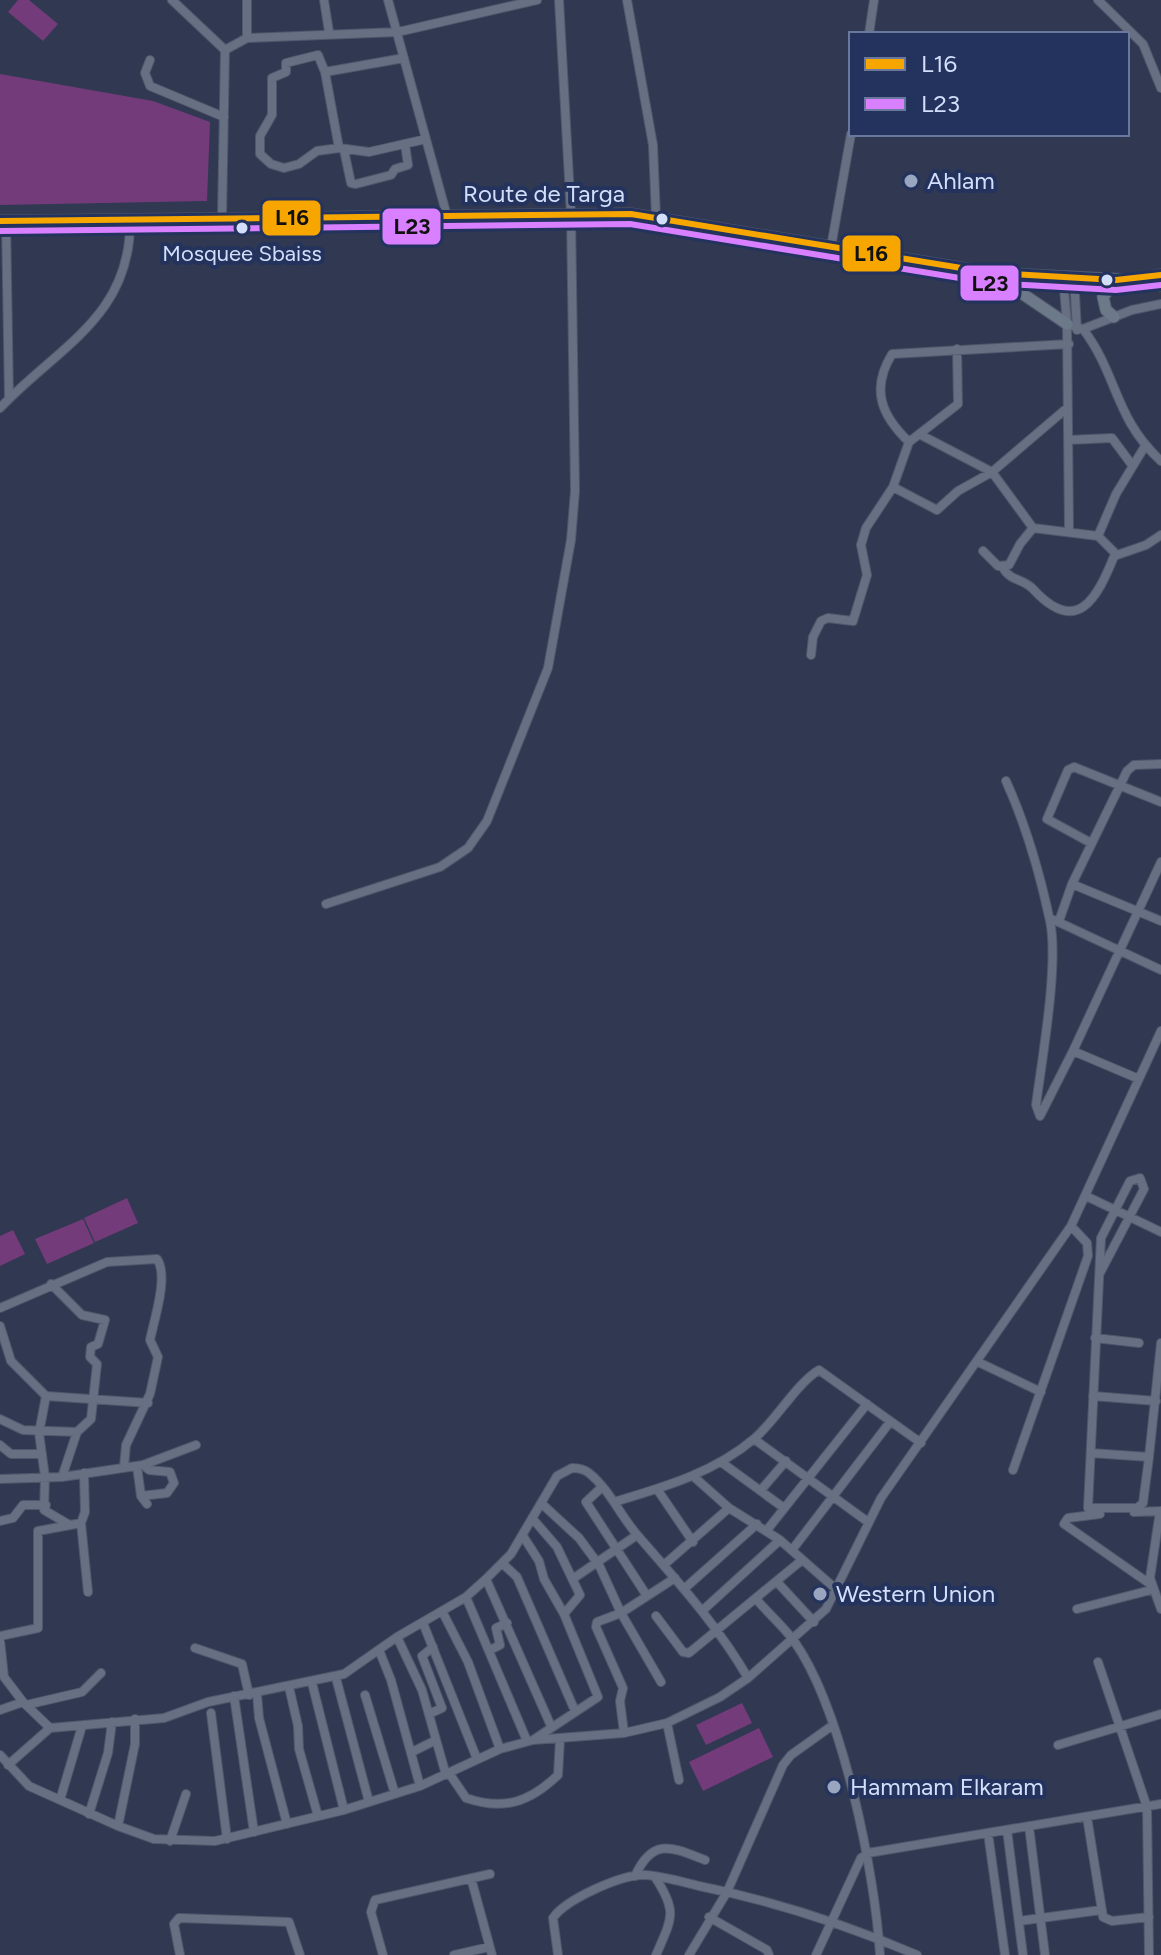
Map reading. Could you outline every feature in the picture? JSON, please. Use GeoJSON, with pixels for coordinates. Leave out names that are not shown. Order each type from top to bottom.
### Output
{"type":"FeatureCollection","features":[{"type":"Feature","properties":{"kind":"main road","name":"Route de Targa"},"geometry":{"type":"LineString","coordinates":[[3,221],[571,214],[656,217],[992,273],[1116,280],[1161,275]]}},
{"type":"Feature","properties":{"kind":"main road"},"geometry":{"type":"LineString","coordinates":[[992,273],[1076,328]]}},
{"type":"Feature","properties":{"kind":"main road"},"geometry":{"type":"LineString","coordinates":[[1114,317],[1106,310],[1103,301],[1106,290],[1116,280]]}},
{"type":"Feature","properties":{"kind":"main road","name":"Route de Targa"},"geometry":{"type":"LineString","coordinates":[[1132,280],[1161,285]]}},
{"type":"Feature","properties":{"kind":"street"},"geometry":{"type":"LineString","coordinates":[[172,0],[225,50],[222,217]]}},
{"type":"Feature","properties":{"kind":"street"},"geometry":{"type":"LineString","coordinates":[[247,0],[247,38]]}},
{"type":"Feature","properties":{"kind":"street"},"geometry":{"type":"LineString","coordinates":[[324,0],[329,32]]}},
{"type":"Feature","properties":{"kind":"street"},"geometry":{"type":"LineString","coordinates":[[388,0],[447,216]]}},
{"type":"Feature","properties":{"kind":"street"},"geometry":{"type":"LineString","coordinates":[[225,50],[247,38],[329,32],[398,32],[537,0]]}},
{"type":"Feature","properties":{"kind":"street"},"geometry":{"type":"LineString","coordinates":[[326,904],[440,867],[468,848],[487,821],[537,699],[555,636],[571,540],[575,489],[571,214],[559,0]]}},
{"type":"Feature","properties":{"kind":"street"},"geometry":{"type":"LineString","coordinates":[[627,0],[653,145],[656,217]]}},
{"type":"Feature","properties":{"kind":"street"},"geometry":{"type":"LineString","coordinates":[[869,32],[874,0]]}},
{"type":"Feature","properties":{"kind":"street"},"geometry":{"type":"LineString","coordinates":[[1098,0],[1143,44],[1161,88]]}},
{"type":"Feature","properties":{"kind":"street"},"geometry":{"type":"LineString","coordinates":[[405,144],[409,164],[395,169],[391,175],[351,183],[341,149],[325,72],[318,55],[288,63],[286,72],[273,76],[272,115],[260,136],[260,154],[271,164],[284,168],[299,164],[317,151],[341,149],[369,152],[426,139]]}},
{"type":"Feature","properties":{"kind":"street"},"geometry":{"type":"LineString","coordinates":[[325,72],[404,58]]}},
{"type":"Feature","properties":{"kind":"street"},"geometry":{"type":"LineString","coordinates":[[150,60],[145,73],[150,86],[224,117]]}},
{"type":"Feature","properties":{"kind":"street"},"geometry":{"type":"LineString","coordinates":[[831,247],[851,136]]}},
{"type":"Feature","properties":{"kind":"street"},"geometry":{"type":"LineString","coordinates":[[0,408],[84,331],[109,300],[128,260],[130,219]]}},
{"type":"Feature","properties":{"kind":"street"},"geometry":{"type":"LineString","coordinates":[[3,221],[9,398]]}},
{"type":"Feature","properties":{"kind":"street"},"geometry":{"type":"LineString","coordinates":[[1068,278],[1076,328],[1100,357],[1124,417],[1145,446],[1161,461]]}},
{"type":"Feature","properties":{"kind":"street"},"geometry":{"type":"LineString","coordinates":[[1076,328],[1161,304]]}},
{"type":"Feature","properties":{"kind":"street"},"geometry":{"type":"LineString","coordinates":[[1069,530],[1069,344],[1076,328]]}},
{"type":"Feature","properties":{"kind":"street"},"geometry":{"type":"LineString","coordinates":[[909,442],[889,423],[880,405],[890,358],[897,353],[1069,344]]}},
{"type":"Feature","properties":{"kind":"street"},"geometry":{"type":"LineString","coordinates":[[811,655],[813,637],[821,621],[853,621],[867,575],[863,536],[893,487],[909,442],[958,404],[957,349]]}},
{"type":"Feature","properties":{"kind":"street"},"geometry":{"type":"LineString","coordinates":[[893,487],[937,510],[958,491],[992,472],[1067,408]]}},
{"type":"Feature","properties":{"kind":"street"},"geometry":{"type":"LineString","coordinates":[[921,435],[992,472],[1033,528]]}},
{"type":"Feature","properties":{"kind":"street"},"geometry":{"type":"LineString","coordinates":[[1068,440],[1112,438],[1132,465]]}},
{"type":"Feature","properties":{"kind":"street"},"geometry":{"type":"LineString","coordinates":[[1098,536],[1132,465],[1145,446]]}},
{"type":"Feature","properties":{"kind":"street"},"geometry":{"type":"LineString","coordinates":[[1033,528],[1069,530],[1098,536],[1115,554]]}},
{"type":"Feature","properties":{"kind":"street"},"geometry":{"type":"LineString","coordinates":[[1003,568],[1015,559],[1020,544],[1033,528]]}},
{"type":"Feature","properties":{"kind":"street"},"geometry":{"type":"LineString","coordinates":[[983,551],[1012,579],[1030,586],[1040,599],[1076,613],[1089,606],[1115,554],[1146,545],[1161,535]]}},
{"type":"Feature","properties":{"kind":"street"},"geometry":{"type":"LineString","coordinates":[[1054,920],[1091,843],[1134,765],[1161,764]]}},
{"type":"Feature","properties":{"kind":"street"},"geometry":{"type":"LineString","coordinates":[[1091,843],[1047,819],[1065,774],[1076,767],[1161,802]]}},
{"type":"Feature","properties":{"kind":"street"},"geometry":{"type":"LineString","coordinates":[[1006,781],[1025,822],[1054,920],[1036,1105],[1038,1115],[1073,1051],[1161,862]]}},
{"type":"Feature","properties":{"kind":"street"},"geometry":{"type":"LineString","coordinates":[[1072,884],[1161,921]]}},
{"type":"Feature","properties":{"kind":"street"},"geometry":{"type":"LineString","coordinates":[[1054,920],[1161,970]]}},
{"type":"Feature","properties":{"kind":"street"},"geometry":{"type":"LineString","coordinates":[[0,1755],[29,1786],[118,1826],[170,1841],[227,1839],[344,1810],[420,1786],[500,1749],[530,1741],[624,1733],[667,1723],[720,1697],[748,1678],[814,1622],[837,1590],[868,1522],[1071,1226],[1161,1031]]}},
{"type":"Feature","properties":{"kind":"street"},"geometry":{"type":"LineString","coordinates":[[1073,1051],[1139,1079]]}},
{"type":"Feature","properties":{"kind":"street"},"geometry":{"type":"LineString","coordinates":[[1100,1273],[1132,1218],[1144,1189],[1140,1178],[1130,1181],[1101,1238],[1088,1506],[1092,1509],[1135,1509],[1143,1503],[1161,1343]]}},
{"type":"Feature","properties":{"kind":"street"},"geometry":{"type":"LineString","coordinates":[[1086,1196],[1161,1232]]}},
{"type":"Feature","properties":{"kind":"street"},"geometry":{"type":"LineString","coordinates":[[1013,1470],[1088,1256],[1087,1243],[1071,1226]]}},
{"type":"Feature","properties":{"kind":"street"},"geometry":{"type":"LineString","coordinates":[[0,1308],[107,1262],[157,1259],[162,1267],[160,1311],[150,1340],[158,1357],[148,1403],[126,1445],[124,1467]]}},
{"type":"Feature","properties":{"kind":"street"},"geometry":{"type":"LineString","coordinates":[[51,1284],[82,1315],[105,1320],[98,1344],[91,1347],[90,1357],[97,1364],[91,1419],[77,1432],[62,1477]]}},
{"type":"Feature","properties":{"kind":"street"},"geometry":{"type":"LineString","coordinates":[[0,1326],[11,1361],[46,1396],[69,1395],[95,1401],[148,1403]]}},
{"type":"Feature","properties":{"kind":"street"},"geometry":{"type":"LineString","coordinates":[[1095,1338],[1139,1343]]}},
{"type":"Feature","properties":{"kind":"street"},"geometry":{"type":"LineString","coordinates":[[978,1362],[1041,1392]]}},
{"type":"Feature","properties":{"kind":"street"},"geometry":{"type":"LineString","coordinates":[[614,1502],[693,1476],[721,1462],[754,1439],[817,1371],[921,1443]]}},
{"type":"Feature","properties":{"kind":"street"},"geometry":{"type":"LineString","coordinates":[[46,1396],[39,1433],[45,1477],[45,1513],[68,1524]]}},
{"type":"Feature","properties":{"kind":"street"},"geometry":{"type":"LineString","coordinates":[[1093,1396],[1156,1401]]}},
{"type":"Feature","properties":{"kind":"street"},"geometry":{"type":"LineString","coordinates":[[767,1530],[867,1404]]}},
{"type":"Feature","properties":{"kind":"street"},"geometry":{"type":"LineString","coordinates":[[0,1419],[9,1426],[39,1433],[77,1432]]}},
{"type":"Feature","properties":{"kind":"street"},"geometry":{"type":"LineString","coordinates":[[792,1550],[890,1422]]}},
{"type":"Feature","properties":{"kind":"street"},"geometry":{"type":"LineString","coordinates":[[754,1439],[868,1522]]}},
{"type":"Feature","properties":{"kind":"street"},"geometry":{"type":"LineString","coordinates":[[0,1445],[11,1454],[42,1454]]}},
{"type":"Feature","properties":{"kind":"street"},"geometry":{"type":"LineString","coordinates":[[0,1479],[62,1477],[140,1466],[196,1445]]}},
{"type":"Feature","properties":{"kind":"street"},"geometry":{"type":"LineString","coordinates":[[1091,1453],[1149,1457]]}},
{"type":"Feature","properties":{"kind":"street"},"geometry":{"type":"LineString","coordinates":[[761,1490],[786,1461]]}},
{"type":"Feature","properties":{"kind":"street"},"geometry":{"type":"LineString","coordinates":[[721,1462],[784,1508]]}},
{"type":"Feature","properties":{"kind":"street"},"geometry":{"type":"LineString","coordinates":[[140,1466],[170,1472],[174,1483],[167,1493],[144,1500],[140,1466]]}},
{"type":"Feature","properties":{"kind":"street"},"geometry":{"type":"LineString","coordinates":[[8,1765],[50,1728],[164,1718],[234,1696],[336,1678],[397,1637],[466,1597],[502,1563],[523,1536],[557,1476],[572,1468],[588,1472],[602,1487],[637,1535],[665,1564],[720,1632],[748,1678]]}},
{"type":"Feature","properties":{"kind":"street"},"geometry":{"type":"LineString","coordinates":[[84,1473],[85,1512],[81,1523],[88,1592]]}},
{"type":"Feature","properties":{"kind":"street"},"geometry":{"type":"LineString","coordinates":[[693,1476],[729,1508],[780,1540],[837,1590]]}},
{"type":"Feature","properties":{"kind":"street"},"geometry":{"type":"LineString","coordinates":[[602,1487],[586,1502],[647,1596]]}},
{"type":"Feature","properties":{"kind":"street"},"geometry":{"type":"LineString","coordinates":[[657,1489],[693,1542]]}},
{"type":"Feature","properties":{"kind":"street"},"geometry":{"type":"LineString","coordinates":[[541,1503],[579,1538],[599,1565],[621,1613],[661,1682]]}},
{"type":"Feature","properties":{"kind":"street"},"geometry":{"type":"LineString","coordinates":[[0,1521],[13,1518],[23,1505],[46,1505]]}},
{"type":"Feature","properties":{"kind":"street"},"geometry":{"type":"LineString","coordinates":[[665,1564],[729,1508]]}},
{"type":"Feature","properties":{"kind":"street"},"geometry":{"type":"LineString","coordinates":[[1155,1591],[1072,1531],[1064,1521],[1093,1514],[1160,1511],[1155,1591],[1161,1609]]}},
{"type":"Feature","properties":{"kind":"street"},"geometry":{"type":"LineString","coordinates":[[532,1518],[557,1547],[574,1578],[580,1598],[564,1614]]}},
{"type":"Feature","properties":{"kind":"street"},"geometry":{"type":"LineString","coordinates":[[50,1728],[2,1680],[1,1641],[38,1628],[37,1533],[81,1523]]}},
{"type":"Feature","properties":{"kind":"street"},"geometry":{"type":"LineString","coordinates":[[684,1589],[757,1524]]}},
{"type":"Feature","properties":{"kind":"street"},"geometry":{"type":"LineString","coordinates":[[574,1578],[599,1565],[637,1535]]}},
{"type":"Feature","properties":{"kind":"street"},"geometry":{"type":"LineString","coordinates":[[523,1536],[539,1561],[544,1579],[564,1614],[598,1697],[530,1741]]}},
{"type":"Feature","properties":{"kind":"street"},"geometry":{"type":"LineString","coordinates":[[702,1611],[780,1540]]}},
{"type":"Feature","properties":{"kind":"street"},"geometry":{"type":"LineString","coordinates":[[656,1616],[686,1654],[720,1632],[802,1560]]}},
{"type":"Feature","properties":{"kind":"street"},"geometry":{"type":"LineString","coordinates":[[502,1563],[517,1577],[575,1711]]}},
{"type":"Feature","properties":{"kind":"street"},"geometry":{"type":"LineString","coordinates":[[624,1733],[620,1701],[623,1688],[596,1627],[597,1622],[621,1613],[675,1578]]}},
{"type":"Feature","properties":{"kind":"street"},"geometry":{"type":"LineString","coordinates":[[486,1579],[551,1726]]}},
{"type":"Feature","properties":{"kind":"street"},"geometry":{"type":"LineString","coordinates":[[777,1582],[814,1622]]}},
{"type":"Feature","properties":{"kind":"street"},"geometry":{"type":"LineString","coordinates":[[1077,1609],[1155,1591]]}},
{"type":"Feature","properties":{"kind":"street"},"geometry":{"type":"LineString","coordinates":[[466,1597],[530,1741]]}},
{"type":"Feature","properties":{"kind":"street"},"geometry":{"type":"LineString","coordinates":[[757,1600],[793,1639],[833,1725],[868,1853],[880,1955]]}},
{"type":"Feature","properties":{"kind":"street"},"geometry":{"type":"LineString","coordinates":[[442,1611],[468,1662],[500,1749]]}},
{"type":"Feature","properties":{"kind":"street"},"geometry":{"type":"LineString","coordinates":[[423,1623],[477,1759]]}},
{"type":"Feature","properties":{"kind":"street"},"geometry":{"type":"LineString","coordinates":[[490,1650],[500,1645],[496,1628],[507,1623]]}},
{"type":"Feature","properties":{"kind":"street"},"geometry":{"type":"LineString","coordinates":[[397,1637],[416,1673],[447,1774],[466,1798],[497,1805],[525,1801],[558,1775],[560,1739]]}},
{"type":"Feature","properties":{"kind":"street"},"geometry":{"type":"LineString","coordinates":[[429,1714],[442,1708],[422,1656],[433,1647]]}},
{"type":"Feature","properties":{"kind":"street"},"geometry":{"type":"LineString","coordinates":[[195,1648],[242,1664],[253,1694],[287,1824]]}},
{"type":"Feature","properties":{"kind":"street"},"geometry":{"type":"LineString","coordinates":[[379,1650],[420,1786]]}},
{"type":"Feature","properties":{"kind":"street"},"geometry":{"type":"LineString","coordinates":[[1098,1662],[1147,1807],[1149,1955]]}},
{"type":"Feature","properties":{"kind":"street"},"geometry":{"type":"LineString","coordinates":[[0,1710],[82,1692],[101,1673]]}},
{"type":"Feature","properties":{"kind":"street"},"geometry":{"type":"LineString","coordinates":[[336,1678],[369,1802]]}},
{"type":"Feature","properties":{"kind":"street"},"geometry":{"type":"LineString","coordinates":[[312,1683],[344,1810]]}},
{"type":"Feature","properties":{"kind":"street"},"geometry":{"type":"LineString","coordinates":[[289,1687],[298,1726],[299,1749],[318,1816]]}},
{"type":"Feature","properties":{"kind":"street"},"geometry":{"type":"LineString","coordinates":[[365,1695],[395,1794]]}},
{"type":"Feature","properties":{"kind":"street"},"geometry":{"type":"LineString","coordinates":[[234,1696],[254,1832]]}},
{"type":"Feature","properties":{"kind":"street"},"geometry":{"type":"LineString","coordinates":[[211,1713],[227,1839]]}},
{"type":"Feature","properties":{"kind":"street"},"geometry":{"type":"LineString","coordinates":[[1058,1745],[1161,1714]]}},
{"type":"Feature","properties":{"kind":"street"},"geometry":{"type":"LineString","coordinates":[[118,1826],[136,1739],[135,1719]]}},
{"type":"Feature","properties":{"kind":"street"},"geometry":{"type":"LineString","coordinates":[[89,1814],[111,1741],[112,1722]]}},
{"type":"Feature","properties":{"kind":"street"},"geometry":{"type":"LineString","coordinates":[[667,1723],[679,1780]]}},
{"type":"Feature","properties":{"kind":"street"},"geometry":{"type":"LineString","coordinates":[[689,1955],[709,1917],[727,1892],[783,1765],[791,1755],[833,1725]]}},
{"type":"Feature","properties":{"kind":"street"},"geometry":{"type":"LineString","coordinates":[[60,1800],[82,1726]]}},
{"type":"Feature","properties":{"kind":"street"},"geometry":{"type":"LineString","coordinates":[[412,1752],[436,1740]]}},
{"type":"Feature","properties":{"kind":"street"},"geometry":{"type":"LineString","coordinates":[[170,1841],[186,1794]]}},
{"type":"Feature","properties":{"kind":"street"},"geometry":{"type":"LineString","coordinates":[[816,1955],[861,1858],[868,1853],[1161,1804]]}},
{"type":"Feature","properties":{"kind":"street"},"geometry":{"type":"LineString","coordinates":[[1087,1817],[1103,1917],[1112,1921],[1149,1917]]}},
{"type":"Feature","properties":{"kind":"street"},"geometry":{"type":"LineString","coordinates":[[1029,1826],[1045,1955]]}},
{"type":"Feature","properties":{"kind":"street"},"geometry":{"type":"LineString","coordinates":[[1007,1830],[1023,1955]]}},
{"type":"Feature","properties":{"kind":"street"},"geometry":{"type":"LineString","coordinates":[[988,1833],[1005,1955]]}},
{"type":"Feature","properties":{"kind":"street"},"geometry":{"type":"LineString","coordinates":[[635,1876],[644,1858],[655,1849],[676,1849],[705,1860]]}},
{"type":"Feature","properties":{"kind":"street"},"geometry":{"type":"LineString","coordinates":[[383,1955],[371,1912],[375,1900],[490,1874]]}},
{"type":"Feature","properties":{"kind":"street"},"geometry":{"type":"LineString","coordinates":[[558,1955],[553,1918],[561,1906],[635,1876],[655,1877],[727,1892],[830,1920],[917,1955]]}},
{"type":"Feature","properties":{"kind":"street"},"geometry":{"type":"LineString","coordinates":[[655,1877],[670,1900],[673,1911],[656,1955]]}},
{"type":"Feature","properties":{"kind":"street"},"geometry":{"type":"LineString","coordinates":[[454,1955],[490,1951],[471,1878]]}},
{"type":"Feature","properties":{"kind":"street"},"geometry":{"type":"LineString","coordinates":[[1019,1921],[1101,1910]]}},
{"type":"Feature","properties":{"kind":"street"},"geometry":{"type":"LineString","coordinates":[[709,1917],[767,1950],[769,1955]]}},
{"type":"Feature","properties":{"kind":"street"},"geometry":{"type":"LineString","coordinates":[[180,1955],[174,1924],[179,1918],[289,1922],[300,1955]]}},
{"type":"Feature","properties":{"kind":"shaded area"},"geometry":{"type":"Polygon","coordinates":[[[18,0],[29,0],[58,24],[43,41],[8,12],[18,0]]]}},
{"type":"Feature","properties":{"kind":"shaded area"},"geometry":{"type":"Polygon","coordinates":[[[0,74],[153,101],[210,122],[207,201],[0,205],[0,74]]]}},
{"type":"Feature","properties":{"kind":"shaded area"},"geometry":{"type":"Polygon","coordinates":[[[127,1198],[138,1223],[95,1242],[84,1218],[127,1198]]]}},
{"type":"Feature","properties":{"kind":"shaded area"},"geometry":{"type":"Polygon","coordinates":[[[83,1219],[94,1243],[47,1264],[35,1239],[83,1219]]]}},
{"type":"Feature","properties":{"kind":"shaded area"},"geometry":{"type":"Polygon","coordinates":[[[13,1230],[25,1254],[0,1266],[0,1236],[13,1230]]]}},
{"type":"Feature","properties":{"kind":"shaded area"},"geometry":{"type":"Polygon","coordinates":[[[742,1703],[752,1723],[706,1745],[696,1725],[742,1703]]]}},
{"type":"Feature","properties":{"kind":"shaded area"},"geometry":{"type":"Polygon","coordinates":[[[759,1728],[773,1757],[703,1791],[689,1762],[759,1728]]]}},
{"type":"Feature","properties":{"kind":"transit line","name":"L16"},"geometry":{"type":"LineString","coordinates":[[0,221],[631,214],[992,273],[1116,280],[1161,275]]}},
{"type":"Feature","properties":{"kind":"transit line","name":"L23"},"geometry":{"type":"LineString","coordinates":[[0,231],[630,224],[990,283],[1116,290],[1161,285]]}},
{"type":"Feature","properties":{"kind":"place","name":"Ahlam"},"geometry":{"type":"Point","coordinates":[911,181]}},
{"type":"Feature","properties":{"kind":"place","name":"Mosquee Sbaiss"},"geometry":{"type":"Point","coordinates":[242,228]}},
{"type":"Feature","properties":{"kind":"place","name":"Western Union"},"geometry":{"type":"Point","coordinates":[820,1594]}},
{"type":"Feature","properties":{"kind":"place","name":"Hammam Elkaram"},"geometry":{"type":"Point","coordinates":[834,1787]}}]}
